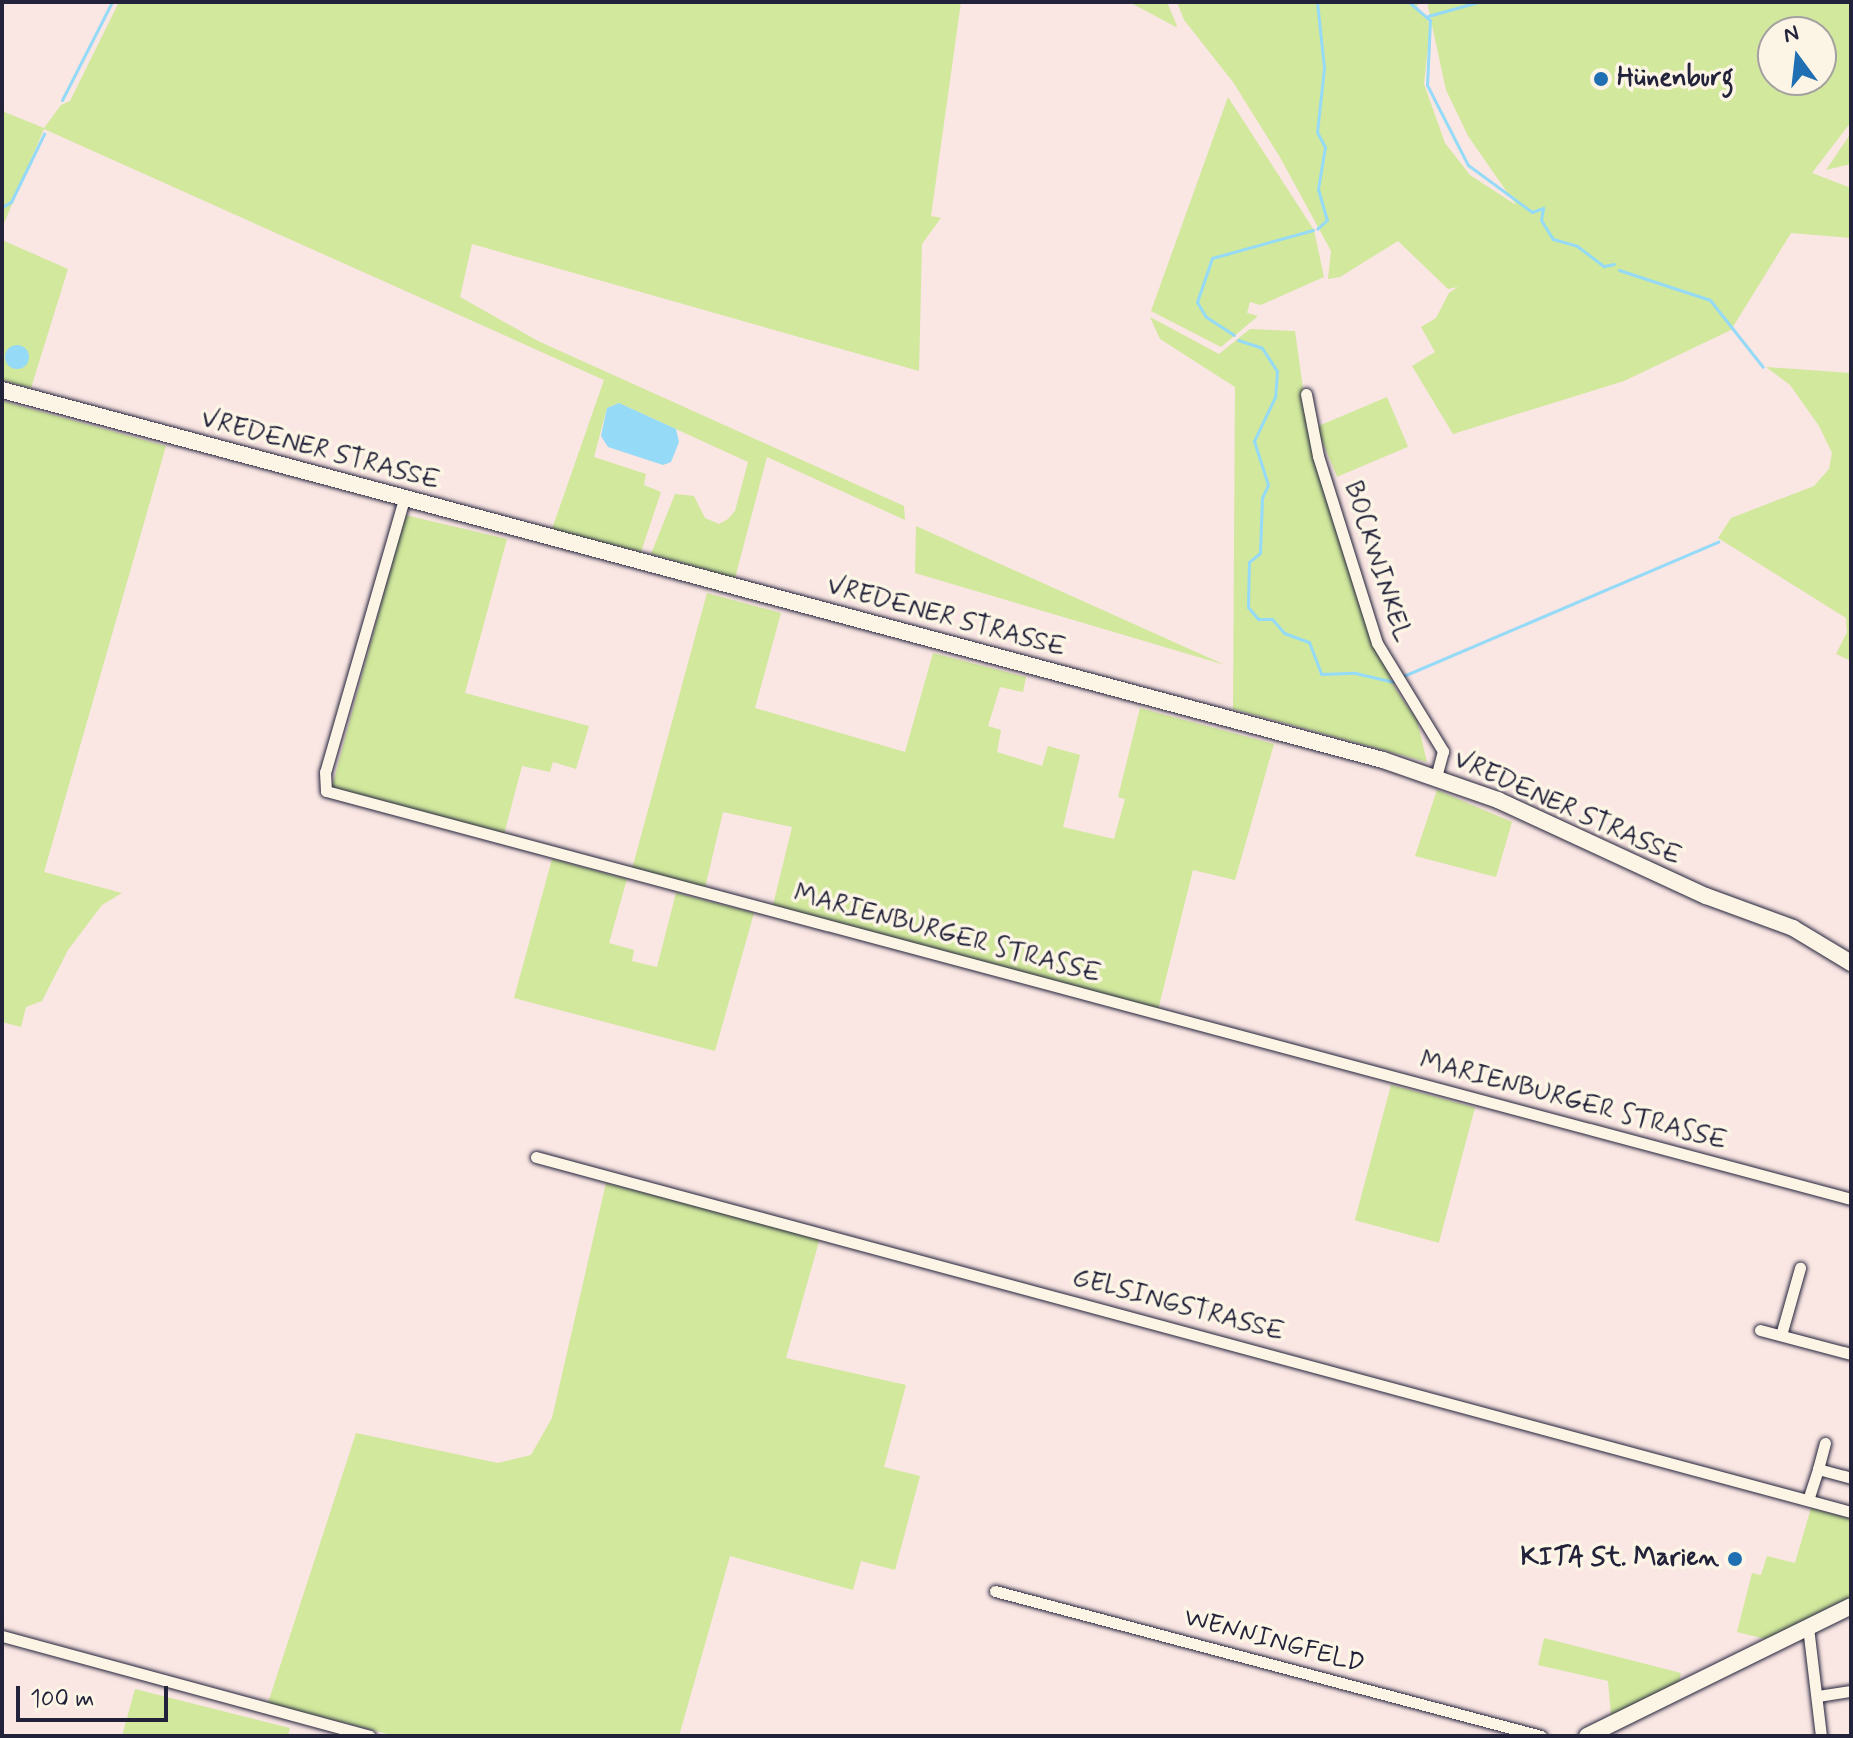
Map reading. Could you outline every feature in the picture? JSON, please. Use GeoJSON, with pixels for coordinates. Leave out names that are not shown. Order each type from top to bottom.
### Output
{"type":"FeatureCollection","features":[{"type":"Feature","properties":{"kind":"street","name":"VREDENER STRASSE"},"geometry":{"type":"LineString","coordinates":[[2,390],[1436,777],[1706,896],[1793,928],[1851,963]]}},
{"type":"Feature","properties":{"kind":"street","name":"BOCKWINKEL"},"geometry":{"type":"LineString","coordinates":[[1306,394],[1318,456],[1377,643],[1443,751],[1436,777]]}},
{"type":"Feature","properties":{"kind":"street","name":"MARIENBURGER STRASSE"},"geometry":{"type":"LineString","coordinates":[[404,499],[325,772],[326,791],[1851,1199]]}},
{"type":"Feature","properties":{"kind":"street","name":"GELSINGSTRASSE"},"geometry":{"type":"LineString","coordinates":[[536,1157],[1851,1512]]}},
{"type":"Feature","properties":{"kind":"street"},"geometry":{"type":"LineString","coordinates":[[1781,1335],[1800,1268]]}},
{"type":"Feature","properties":{"kind":"street"},"geometry":{"type":"LineString","coordinates":[[1760,1330],[1851,1354]]}},
{"type":"Feature","properties":{"kind":"street"},"geometry":{"type":"LineString","coordinates":[[1808,1500],[1825,1443]]}},
{"type":"Feature","properties":{"kind":"street"},"geometry":{"type":"LineString","coordinates":[[1818,1469],[1851,1478]]}},
{"type":"Feature","properties":{"kind":"street","name":"WENNINGFELD"},"geometry":{"type":"LineString","coordinates":[[995,1591],[1541,1736]]}},
{"type":"Feature","properties":{"kind":"street"},"geometry":{"type":"LineString","coordinates":[[1587,1736],[1851,1606]]}},
{"type":"Feature","properties":{"kind":"street"},"geometry":{"type":"LineString","coordinates":[[1808,1627],[1821,1736]]}},
{"type":"Feature","properties":{"kind":"street"},"geometry":{"type":"LineString","coordinates":[[2,1636],[370,1736]]}},
{"type":"Feature","properties":{"kind":"street"},"geometry":{"type":"LineString","coordinates":[[1818,1696],[1851,1691]]}},
{"type":"Feature","properties":{"kind":"green space"},"geometry":{"type":"Polygon","coordinates":[[[119,2],[961,2],[931,216],[941,218],[922,244],[919,371],[472,244],[460,297],[538,341],[904,506],[905,520],[767,457],[735,578],[651,554],[675,494],[694,496],[705,518],[719,524],[728,519],[735,511],[748,462],[619,403],[607,408],[594,457],[646,474],[644,485],[661,492],[641,552],[552,529],[604,380],[44,129],[2,228],[2,111],[44,128],[61,105],[70,101],[119,2]]]}},
{"type":"Feature","properties":{"kind":"green space"},"geometry":{"type":"Polygon","coordinates":[[[1129,2],[1167,2],[1177,26],[1176,27],[1129,2]]]}},
{"type":"Feature","properties":{"kind":"green space"},"geometry":{"type":"Polygon","coordinates":[[[1177,2],[1420,2],[1415,8],[1427,17],[1430,27],[1424,84],[1445,143],[1470,175],[1516,205],[1468,136],[1446,90],[1427,2],[1851,2],[1851,122],[1812,173],[1851,188],[1851,238],[1791,233],[1731,330],[1624,381],[1453,434],[1412,366],[1435,352],[1421,327],[1436,318],[1449,293],[1458,287],[1448,289],[1398,241],[1340,277],[1328,279],[1331,251],[1281,159],[1233,82],[1184,20],[1177,2]]]}},
{"type":"Feature","properties":{"kind":"green space"},"geometry":{"type":"Polygon","coordinates":[[[1228,97],[1314,230],[1324,277],[1261,305],[1250,302],[1247,313],[1258,316],[1221,347],[1151,311],[1228,97]]]}},
{"type":"Feature","properties":{"kind":"green space"},"geometry":{"type":"Polygon","coordinates":[[[1851,133],[1851,164],[1826,170],[1851,133]]]}},
{"type":"Feature","properties":{"kind":"green space"},"geometry":{"type":"Polygon","coordinates":[[[2,240],[68,269],[31,388],[2,380],[2,240]]]}},
{"type":"Feature","properties":{"kind":"green space"},"geometry":{"type":"Polygon","coordinates":[[[1150,317],[1219,354],[1250,329],[1295,331],[1310,438],[1363,616],[1396,690],[1417,720],[1427,762],[1233,709],[1235,387],[1160,339],[1150,317]]]}},
{"type":"Feature","properties":{"kind":"green space"},"geometry":{"type":"Polygon","coordinates":[[[1766,367],[1851,373],[1851,661],[1836,654],[1847,632],[1846,618],[1718,538],[1731,518],[1814,486],[1829,469],[1832,453],[1819,426],[1790,385],[1766,367]]]}},
{"type":"Feature","properties":{"kind":"green space"},"geometry":{"type":"Polygon","coordinates":[[[1387,397],[1408,447],[1337,477],[1316,427],[1387,397]]]}},
{"type":"Feature","properties":{"kind":"green space"},"geometry":{"type":"Polygon","coordinates":[[[2,401],[166,446],[44,872],[122,893],[102,905],[68,950],[42,1001],[26,1007],[21,1027],[2,1022],[2,401]]]}},
{"type":"Feature","properties":{"kind":"green space"},"geometry":{"type":"Polygon","coordinates":[[[405,515],[507,539],[465,693],[589,726],[576,769],[553,762],[550,772],[522,766],[504,834],[332,787],[405,515]]]}},
{"type":"Feature","properties":{"kind":"green space"},"geometry":{"type":"Polygon","coordinates":[[[916,526],[1225,665],[915,573],[916,526]]]}},
{"type":"Feature","properties":{"kind":"green space"},"geometry":{"type":"Polygon","coordinates":[[[707,593],[781,613],[755,708],[905,752],[933,653],[1026,677],[1023,692],[1000,687],[988,726],[1001,730],[997,752],[1042,766],[1048,746],[1080,755],[1063,827],[1114,839],[1125,799],[1118,797],[1140,708],[1274,744],[1235,880],[1193,870],[1158,1010],[773,905],[792,827],[723,812],[705,888],[632,869],[707,593]]]}},
{"type":"Feature","properties":{"kind":"green space"},"geometry":{"type":"Polygon","coordinates":[[[1437,790],[1512,822],[1496,877],[1415,856],[1437,790]]]}},
{"type":"Feature","properties":{"kind":"green space"},"geometry":{"type":"Polygon","coordinates":[[[552,859],[627,879],[609,943],[634,950],[632,961],[657,967],[676,893],[754,913],[715,1051],[514,998],[552,859]]]}},
{"type":"Feature","properties":{"kind":"green space"},"geometry":{"type":"Polygon","coordinates":[[[1391,1085],[1475,1108],[1439,1243],[1355,1220],[1391,1085]]]}},
{"type":"Feature","properties":{"kind":"green space"},"geometry":{"type":"Polygon","coordinates":[[[606,1183],[820,1238],[786,1358],[906,1385],[884,1467],[920,1476],[895,1570],[861,1561],[853,1590],[730,1556],[679,1736],[395,1736],[268,1703],[356,1433],[498,1463],[531,1455],[552,1418],[606,1183]]]}},
{"type":"Feature","properties":{"kind":"green space"},"geometry":{"type":"Polygon","coordinates":[[[1811,1508],[1851,1519],[1851,1597],[1765,1639],[1737,1632],[1752,1573],[1761,1575],[1767,1556],[1795,1563],[1811,1508]]]}},
{"type":"Feature","properties":{"kind":"green space"},"geometry":{"type":"Polygon","coordinates":[[[1544,1638],[1681,1673],[1679,1682],[1611,1715],[1608,1681],[1538,1665],[1544,1638]]]}},
{"type":"Feature","properties":{"kind":"green space"},"geometry":{"type":"Polygon","coordinates":[[[135,1689],[290,1728],[288,1736],[122,1736],[135,1689]]]}},
{"type":"Feature","properties":{"kind":"water"},"geometry":{"type":"Polygon","coordinates":[[[17,345],[26,348],[29,357],[26,366],[17,369],[8,366],[5,357],[8,348],[17,345]]]}},
{"type":"Feature","properties":{"kind":"water"},"geometry":{"type":"Polygon","coordinates":[[[619,403],[676,429],[679,442],[671,462],[663,465],[608,447],[601,436],[607,408],[619,403]]]}},
{"type":"Feature","properties":{"kind":"waterway"},"geometry":{"type":"LineString","coordinates":[[62,100],[112,2]]}},
{"type":"Feature","properties":{"kind":"waterway"},"geometry":{"type":"LineString","coordinates":[[1317,2],[1324,68],[1317,132],[1325,147],[1318,189],[1327,220],[1317,229]]}},
{"type":"Feature","properties":{"kind":"waterway"},"geometry":{"type":"LineString","coordinates":[[1409,2],[1430,20],[1427,85],[1468,165],[1532,212],[1543,208],[1541,220],[1553,239],[1577,246],[1604,266],[1614,264]]}},
{"type":"Feature","properties":{"kind":"waterway"},"geometry":{"type":"LineString","coordinates":[[1428,16],[1478,2]]}},
{"type":"Feature","properties":{"kind":"waterway"},"geometry":{"type":"LineString","coordinates":[[2,207],[11,202],[44,134]]}},
{"type":"Feature","properties":{"kind":"waterway"},"geometry":{"type":"LineString","coordinates":[[1234,335],[1206,317],[1197,302],[1212,258],[1313,230]]}},
{"type":"Feature","properties":{"kind":"waterway"},"geometry":{"type":"LineString","coordinates":[[1619,270],[1710,300],[1763,367]]}},
{"type":"Feature","properties":{"kind":"waterway"},"geometry":{"type":"LineString","coordinates":[[1238,340],[1262,348],[1277,371],[1275,397],[1254,441],[1268,485],[1262,498],[1260,553],[1249,562],[1248,607],[1258,619],[1272,619],[1284,633],[1309,642],[1321,674],[1355,673],[1393,682]]}},
{"type":"Feature","properties":{"kind":"waterway"},"geometry":{"type":"LineString","coordinates":[[1401,677],[1718,542]]}},
{"type":"Feature","properties":{"kind":"place","name":"Hünenburg"},"geometry":{"type":"Point","coordinates":[1601,79]}},
{"type":"Feature","properties":{"kind":"place","name":"KITA St. Marien"},"geometry":{"type":"Point","coordinates":[1735,1559]}}]}
